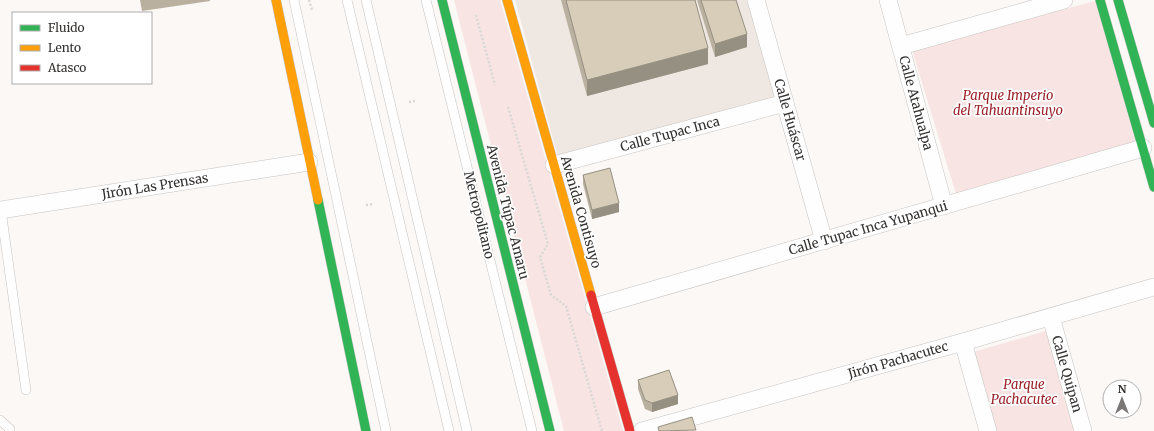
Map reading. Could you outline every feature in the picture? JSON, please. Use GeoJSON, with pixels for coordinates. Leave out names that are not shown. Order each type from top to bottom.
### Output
{"type":"FeatureCollection","features":[{"type":"Feature","properties":{"kind":"main road"},"geometry":{"type":"LineString","coordinates":[[276,0],[366,431]]}},
{"type":"Feature","properties":{"kind":"main road","name":"Avenida Túpac Amaru"},"geometry":{"type":"LineString","coordinates":[[442,0],[550,431]]}},
{"type":"Feature","properties":{"kind":"main road","name":"Avenida Contisuyo"},"geometry":{"type":"LineString","coordinates":[[507,0],[630,431]]}},
{"type":"Feature","properties":{"kind":"main road"},"geometry":{"type":"LineString","coordinates":[[1100,0],[1154,187]]}},
{"type":"Feature","properties":{"kind":"main road"},"geometry":{"type":"LineString","coordinates":[[1118,0],[1154,123]]}},
{"type":"Feature","properties":{"kind":"street","name":"Calle Huáscar"},"geometry":{"type":"LineString","coordinates":[[756,0],[824,241]]}},
{"type":"Feature","properties":{"kind":"street","name":"Calle Atahualpa"},"geometry":{"type":"LineString","coordinates":[[888,0],[944,206]]}},
{"type":"Feature","properties":{"kind":"street"},"geometry":{"type":"LineString","coordinates":[[900,46],[1064,0]]}},
{"type":"Feature","properties":{"kind":"street","name":"Calle Tupac Inca"},"geometry":{"type":"LineString","coordinates":[[554,165],[785,103]]}},
{"type":"Feature","properties":{"kind":"street","name":"Calle Tupac Inca Yupanqui"},"geometry":{"type":"LineString","coordinates":[[594,307],[1142,148]]}},
{"type":"Feature","properties":{"kind":"street","name":"Jirón Las Prensas"},"geometry":{"type":"LineString","coordinates":[[0,210],[309,162]]}},
{"type":"Feature","properties":{"kind":"street","name":"Jirón Pachacutec"},"geometry":{"type":"LineString","coordinates":[[642,431],[963,342],[1154,287]]}},
{"type":"Feature","properties":{"kind":"street","name":"Calle Quipan"},"geometry":{"type":"LineString","coordinates":[[1051,317],[1084,431]]}},
{"type":"Feature","properties":{"kind":"street"},"geometry":{"type":"LineString","coordinates":[[963,342],[988,431]]}},
{"type":"Feature","properties":{"kind":"lane"},"geometry":{"type":"LineString","coordinates":[[294,0],[386,431]]}},
{"type":"Feature","properties":{"kind":"lane"},"geometry":{"type":"LineString","coordinates":[[347,0],[449,431]]}},
{"type":"Feature","properties":{"kind":"lane"},"geometry":{"type":"LineString","coordinates":[[366,0],[467,431]]}},
{"type":"Feature","properties":{"kind":"lane","name":"Metropolitano"},"geometry":{"type":"LineString","coordinates":[[426,0],[532,431]]}},
{"type":"Feature","properties":{"kind":"lane"},"geometry":{"type":"LineString","coordinates":[[0,210],[26,390]]}},
{"type":"Feature","properties":{"kind":"lane"},"geometry":{"type":"LineString","coordinates":[[0,420],[10,429]]}},
{"type":"Feature","properties":{"kind":"path"},"geometry":{"type":"LineString","coordinates":[[309,0],[312,10]]}},
{"type":"Feature","properties":{"kind":"path"},"geometry":{"type":"LineString","coordinates":[[476,15],[495,84]]}},
{"type":"Feature","properties":{"kind":"path"},"geometry":{"type":"LineString","coordinates":[[409,102],[415,101]]}},
{"type":"Feature","properties":{"kind":"path"},"geometry":{"type":"LineString","coordinates":[[508,107],[548,244],[540,257],[551,295],[566,306],[602,431]]}},
{"type":"Feature","properties":{"kind":"path"},"geometry":{"type":"LineString","coordinates":[[366,205],[373,204]]}},
{"type":"Feature","properties":{"kind":"shaded area"},"geometry":{"type":"Polygon","coordinates":[[[515,0],[747,0],[776,97],[558,157],[515,0]]]}},
{"type":"Feature","properties":{"kind":"green space"},"geometry":{"type":"Polygon","coordinates":[[[454,0],[500,0],[623,431],[564,431],[454,0]]]}},
{"type":"Feature","properties":{"kind":"green space","name":"Parque Imperio del Tahuantinsuyo"},"geometry":{"type":"Polygon","coordinates":[[[1095,1],[1136,144],[956,194],[912,50],[1095,1]]]}},
{"type":"Feature","properties":{"kind":"green space","name":"Parque Pachacutec"},"geometry":{"type":"Polygon","coordinates":[[[1046,331],[1074,431],[995,431],[973,352],[1046,331]]]}},
{"type":"Feature","properties":{"kind":"building"},"geometry":{"type":"Polygon","coordinates":[[[566,0],[695,0],[708,48],[587,80],[566,0]]]}},
{"type":"Feature","properties":{"kind":"building"},"geometry":{"type":"Polygon","coordinates":[[[701,0],[736,0],[747,34],[715,44],[701,0]]]}},
{"type":"Feature","properties":{"kind":"building"},"geometry":{"type":"Polygon","coordinates":[[[610,168],[619,203],[592,210],[583,175],[610,168]]]}},
{"type":"Feature","properties":{"kind":"building"},"geometry":{"type":"Polygon","coordinates":[[[669,370],[678,395],[652,403],[645,400],[638,380],[669,370]]]}},
{"type":"Feature","properties":{"kind":"building"},"geometry":{"type":"Polygon","coordinates":[[[692,417],[696,430],[659,431],[658,427],[692,417]]]}},
{"type":"Feature","properties":{"kind":"traffic: fast"},"geometry":{"type":"LineString","coordinates":[[442,0],[550,431]]}},
{"type":"Feature","properties":{"kind":"traffic: fast"},"geometry":{"type":"LineString","coordinates":[[1100,0],[1154,187]]}},
{"type":"Feature","properties":{"kind":"traffic: fast"},"geometry":{"type":"LineString","coordinates":[[1118,0],[1154,123]]}},
{"type":"Feature","properties":{"kind":"traffic: fast"},"geometry":{"type":"LineString","coordinates":[[318,200],[366,431]]}},
{"type":"Feature","properties":{"kind":"traffic: slow"},"geometry":{"type":"LineString","coordinates":[[276,0],[318,200]]}},
{"type":"Feature","properties":{"kind":"traffic: slow"},"geometry":{"type":"LineString","coordinates":[[507,0],[591,295]]}},
{"type":"Feature","properties":{"kind":"traffic: jam"},"geometry":{"type":"LineString","coordinates":[[591,295],[630,431]]}}]}
